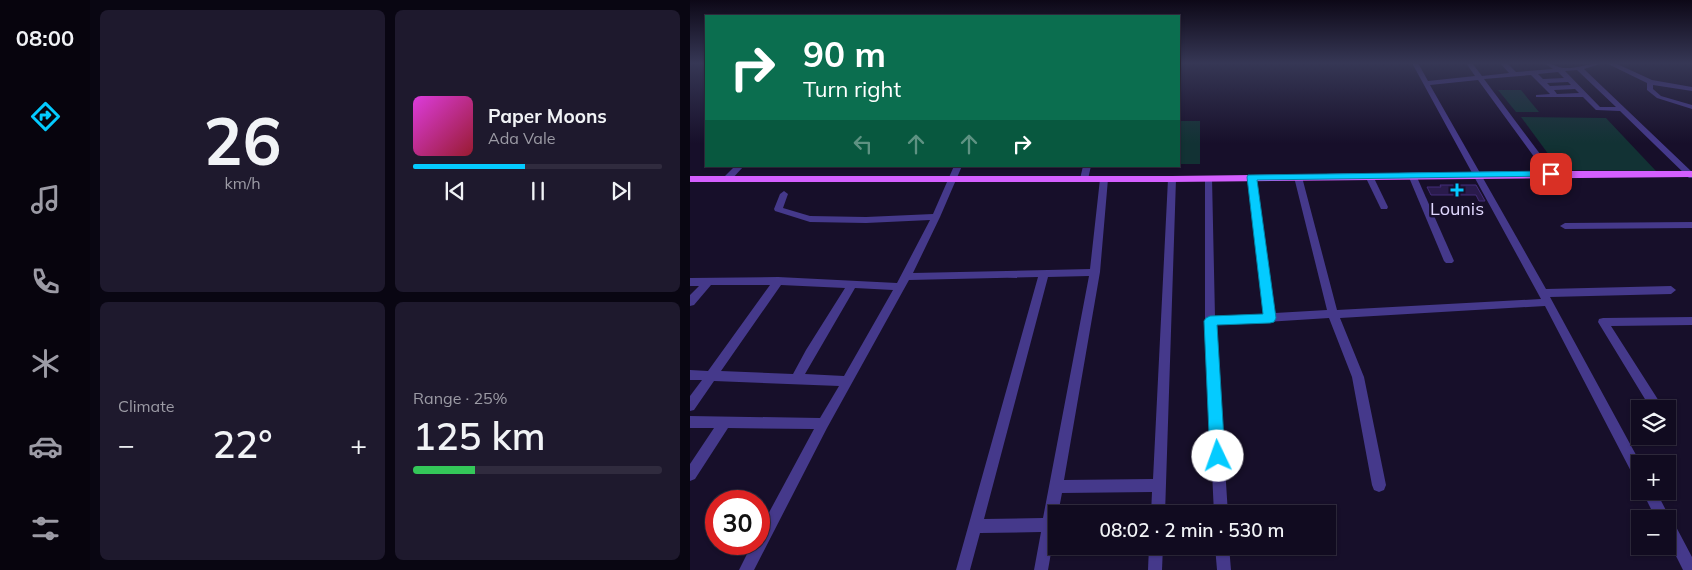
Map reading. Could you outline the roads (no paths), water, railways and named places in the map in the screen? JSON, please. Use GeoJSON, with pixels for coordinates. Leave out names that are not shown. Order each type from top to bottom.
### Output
{"type":"FeatureCollection","features":[{"type":"Feature","properties":{"kind":"main road"},"geometry":{"type":"LineString","coordinates":[[690,179],[951,180],[1172,179],[1479,174],[1691,175]]}},
{"type":"Feature","properties":{"kind":"street"},"geometry":{"type":"LineString","coordinates":[[1430,90],[1479,174],[1631,458]]}},
{"type":"Feature","properties":{"kind":"street"},"geometry":{"type":"LineString","coordinates":[[1488,90],[1551,174]]}},
{"type":"Feature","properties":{"kind":"street"},"geometry":{"type":"LineString","coordinates":[[1550,90],[1556,96]]}},
{"type":"Feature","properties":{"kind":"street"},"geometry":{"type":"LineString","coordinates":[[1579,90],[1598,109],[1621,109]]}},
{"type":"Feature","properties":{"kind":"street"},"geometry":{"type":"LineString","coordinates":[[1601,90],[1691,175]]}},
{"type":"Feature","properties":{"kind":"street"},"geometry":{"type":"LineString","coordinates":[[1650,90],[1660,97],[1692,106]]}},
{"type":"Feature","properties":{"kind":"street"},"geometry":{"type":"LineString","coordinates":[[1538,96],[1585,96]]}},
{"type":"Feature","properties":{"kind":"street"},"geometry":{"type":"LineString","coordinates":[[726,180],[739,167]]}},
{"type":"Feature","properties":{"kind":"street"},"geometry":{"type":"LineString","coordinates":[[746,570],[823,424],[903,282],[936,217],[958,167]]}},
{"type":"Feature","properties":{"kind":"street"},"geometry":{"type":"LineString","coordinates":[[1084,179],[1087,167]]}},
{"type":"Feature","properties":{"kind":"street"},"geometry":{"type":"LineString","coordinates":[[1412,175],[1449,261]]}},
{"type":"Feature","properties":{"kind":"street"},"geometry":{"type":"LineString","coordinates":[[1369,176],[1384,208]]}},
{"type":"Feature","properties":{"kind":"street"},"geometry":{"type":"LineString","coordinates":[[1252,177],[1270,318]]}},
{"type":"Feature","properties":{"kind":"street"},"geometry":{"type":"LineString","coordinates":[[1298,177],[1334,314],[1358,377],[1379,485]]}},
{"type":"Feature","properties":{"kind":"street"},"geometry":{"type":"LineString","coordinates":[[1208,178],[1210,321],[1220,505]]}},
{"type":"Feature","properties":{"kind":"street"},"geometry":{"type":"LineString","coordinates":[[1053,505],[1095,272],[1104,179]]}},
{"type":"Feature","properties":{"kind":"street"},"geometry":{"type":"LineString","coordinates":[[1158,505],[1172,179]]}},
{"type":"Feature","properties":{"kind":"street"},"geometry":{"type":"LineString","coordinates":[[784,194],[778,209],[810,219],[866,220],[936,217]]}},
{"type":"Feature","properties":{"kind":"street"},"geometry":{"type":"LineString","coordinates":[[1564,226],[1692,225]]}},
{"type":"Feature","properties":{"kind":"street"},"geometry":{"type":"LineString","coordinates":[[690,282],[778,281],[852,285],[1044,273],[1095,272]]}},
{"type":"Feature","properties":{"kind":"street"},"geometry":{"type":"LineString","coordinates":[[963,570],[1044,273]]}},
{"type":"Feature","properties":{"kind":"street"},"geometry":{"type":"LineString","coordinates":[[690,406],[714,375],[778,281]]}},
{"type":"Feature","properties":{"kind":"street"},"geometry":{"type":"LineString","coordinates":[[690,302],[706,283]]}},
{"type":"Feature","properties":{"kind":"street"},"geometry":{"type":"LineString","coordinates":[[797,378],[810,353],[852,285]]}},
{"type":"Feature","properties":{"kind":"street"},"geometry":{"type":"LineString","coordinates":[[1210,321],[1671,290]]}},
{"type":"Feature","properties":{"kind":"street"},"geometry":{"type":"LineString","coordinates":[[1652,400],[1603,322],[1692,321]]}},
{"type":"Feature","properties":{"kind":"street"},"geometry":{"type":"LineString","coordinates":[[690,375],[848,381]]}},
{"type":"Feature","properties":{"kind":"street"},"geometry":{"type":"LineString","coordinates":[[690,422],[823,424]]}},
{"type":"Feature","properties":{"kind":"street"},"geometry":{"type":"LineString","coordinates":[[690,475],[725,422]]}},
{"type":"Feature","properties":{"kind":"street"},"geometry":{"type":"LineString","coordinates":[[1056,487],[1159,485]]}},
{"type":"Feature","properties":{"kind":"street"},"geometry":{"type":"LineString","coordinates":[[975,526],[1048,525]]}},
{"type":"Feature","properties":{"kind":"street"},"geometry":{"type":"LineString","coordinates":[[1041,570],[1048,531]]}},
{"type":"Feature","properties":{"kind":"street"},"geometry":{"type":"LineString","coordinates":[[1676,541],[1691,570]]}},
{"type":"Feature","properties":{"kind":"street"},"geometry":{"type":"LineString","coordinates":[[1155,570],[1156,555]]}},
{"type":"Feature","properties":{"kind":"street"},"geometry":{"type":"LineString","coordinates":[[1223,555],[1224,570]]}},
{"type":"Feature","properties":{"kind":"place","name":"Lounis"},"geometry":{"type":"Point","coordinates":[1457,190]}}]}
